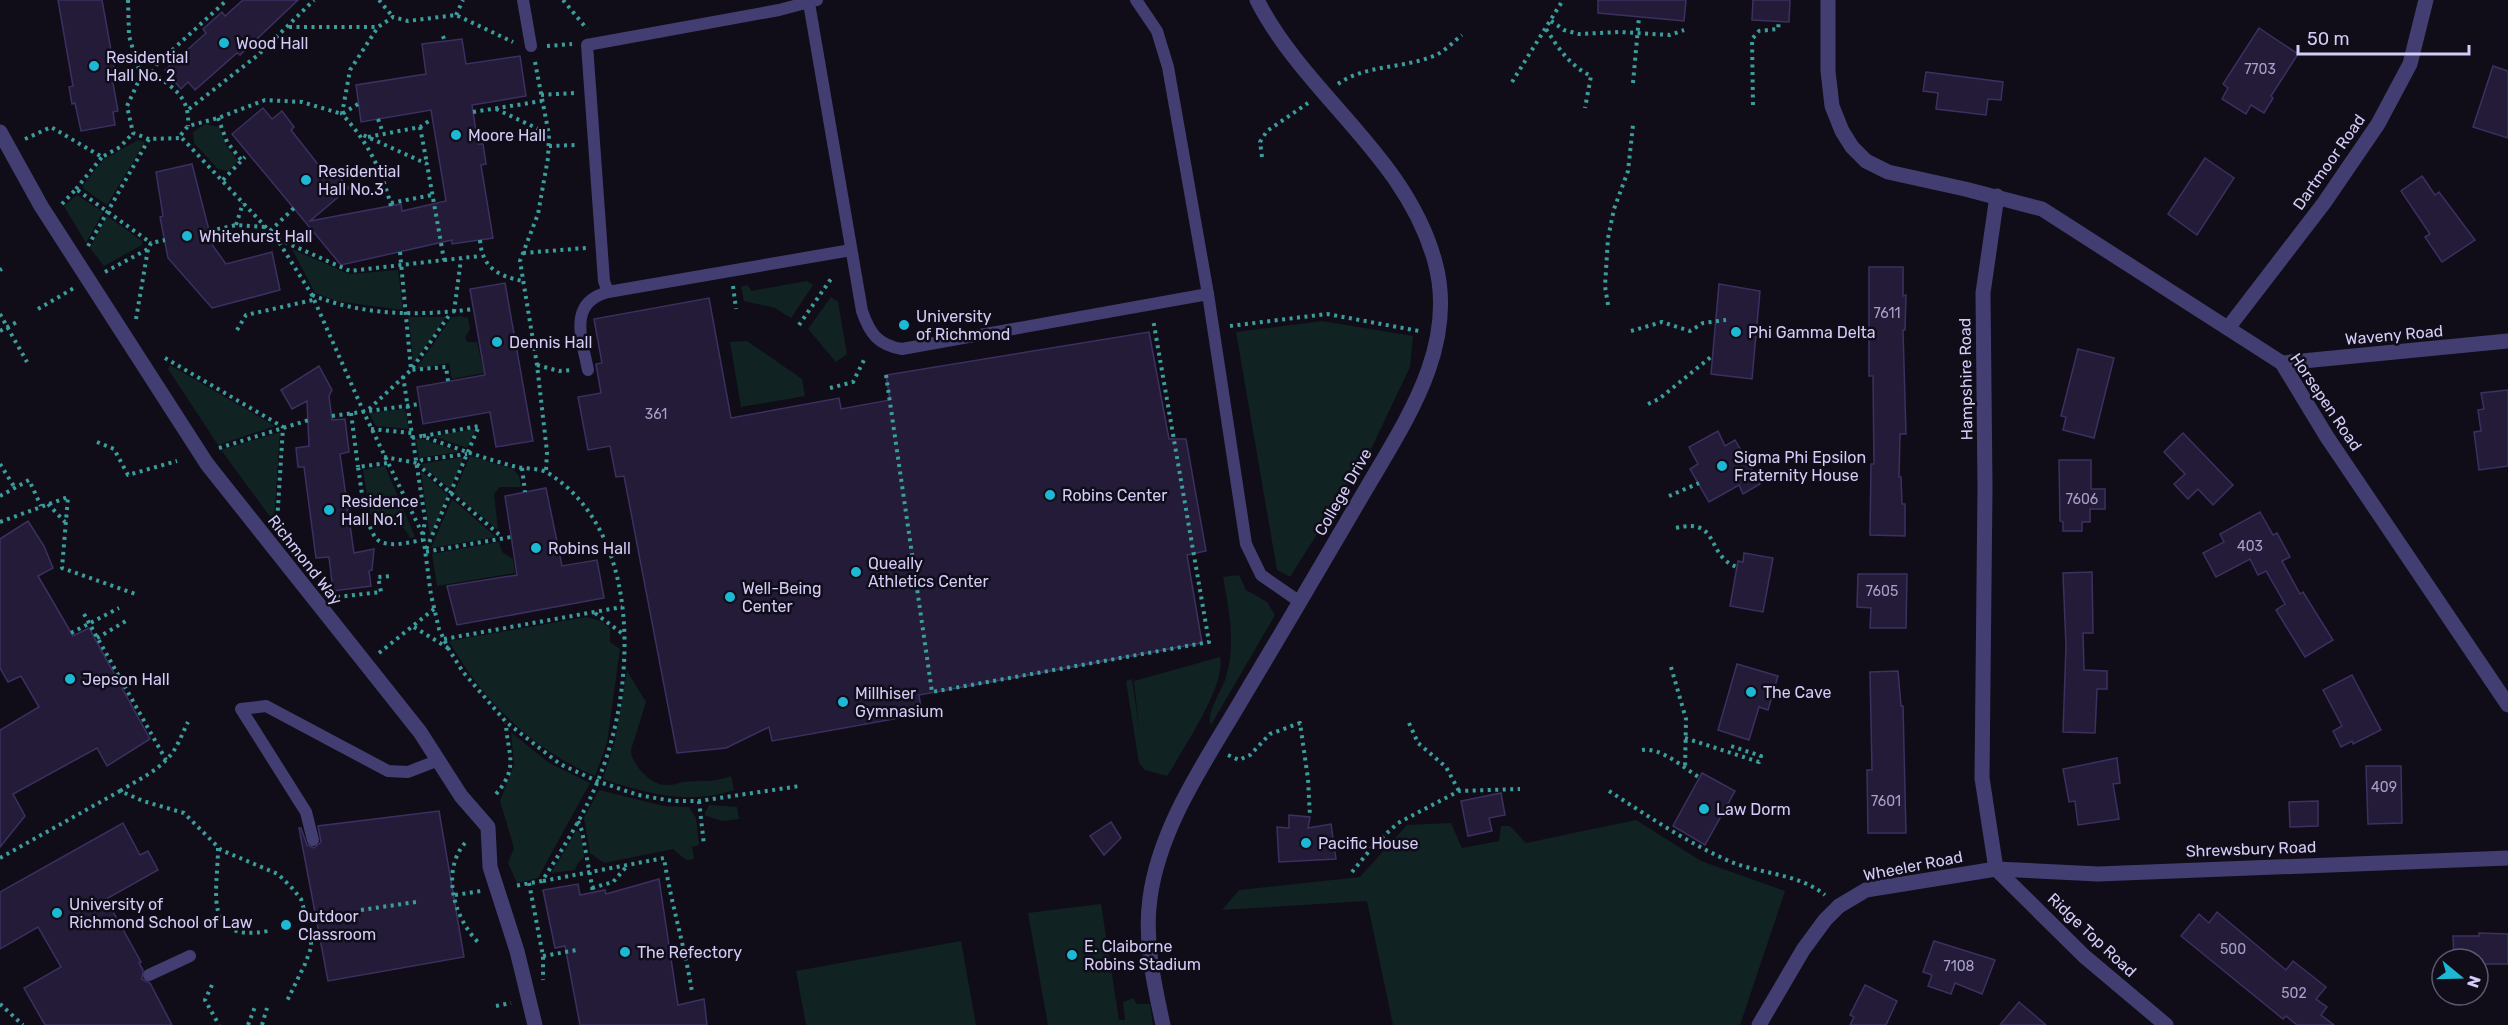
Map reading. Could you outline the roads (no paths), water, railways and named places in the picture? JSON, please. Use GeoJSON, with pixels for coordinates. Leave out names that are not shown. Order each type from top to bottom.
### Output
{"type":"FeatureCollection","features":[{"type":"Feature","properties":{"kind":"street","name":"College Drive"},"geometry":{"type":"LineString","coordinates":[[1163,1025],[1148,934],[1150,899],[1168,831],[1219,739],[1405,421],[1426,378],[1439,328],[1440,285],[1425,231],[1395,176],[1292,55],[1257,0]]}},
{"type":"Feature","properties":{"kind":"street"},"geometry":{"type":"LineString","coordinates":[[1828,0],[1828,71],[1832,106],[1842,131],[1852,147],[1866,161],[1888,172],[1997,196]]}},
{"type":"Feature","properties":{"kind":"street","name":"Dartmoor Road"},"geometry":{"type":"LineString","coordinates":[[2228,328],[2324,203],[2378,124],[2410,64],[2426,0]]}},
{"type":"Feature","properties":{"kind":"street","name":"Richmond Way"},"geometry":{"type":"LineString","coordinates":[[0,132],[41,206],[207,464],[420,732],[461,796],[488,827],[490,867],[517,951],[535,1025]]}},
{"type":"Feature","properties":{"kind":"street","name":"Horsepen Road"},"geometry":{"type":"LineString","coordinates":[[1997,196],[2042,209],[2283,363],[2327,436],[2508,705]]}},
{"type":"Feature","properties":{"kind":"street","name":"Hampshire Road"},"geometry":{"type":"LineString","coordinates":[[1996,869],[1982,778],[1985,499],[1983,293],[1997,196]]}},
{"type":"Feature","properties":{"kind":"street","name":"Waveny Road"},"geometry":{"type":"LineString","coordinates":[[2283,363],[2508,341]]}},
{"type":"Feature","properties":{"kind":"street","name":"Shrewsbury Road"},"geometry":{"type":"LineString","coordinates":[[1996,869],[2098,874],[2508,858]]}},
{"type":"Feature","properties":{"kind":"street","name":"Wheeler Road"},"geometry":{"type":"LineString","coordinates":[[1760,1025],[1803,950],[1839,906],[1866,890],[1996,869]]}},
{"type":"Feature","properties":{"kind":"street","name":"Ridge Top Road"},"geometry":{"type":"LineString","coordinates":[[1996,869],[2084,956],[2166,1025]]}},
{"type":"Feature","properties":{"kind":"lane"},"geometry":{"type":"LineString","coordinates":[[523,0],[531,46]]}},
{"type":"Feature","properties":{"kind":"lane"},"geometry":{"type":"LineString","coordinates":[[1136,0],[1157,31],[1163,46],[1208,294],[1246,544],[1261,575],[1300,602]]}},
{"type":"Feature","properties":{"kind":"lane"},"geometry":{"type":"LineString","coordinates":[[608,292],[604,281],[587,45],[813,2],[851,250],[867,327],[876,340],[886,346],[902,349],[1208,294]]}},
{"type":"Feature","properties":{"kind":"lane"},"geometry":{"type":"LineString","coordinates":[[588,370],[581,314],[590,300],[608,292],[851,250]]}},
{"type":"Feature","properties":{"kind":"lane"},"geometry":{"type":"LineString","coordinates":[[313,840],[306,812],[241,709],[266,706],[388,771],[408,772],[439,760]]}},
{"type":"Feature","properties":{"kind":"lane"},"geometry":{"type":"LineString","coordinates":[[149,975],[190,956]]}},
{"type":"Feature","properties":{"kind":"place","name":"Wood Hall"},"geometry":{"type":"Point","coordinates":[224,43]}},
{"type":"Feature","properties":{"kind":"place","name":"Residential Hall No. 2"},"geometry":{"type":"Point","coordinates":[94,66]}},
{"type":"Feature","properties":{"kind":"place","name":"Moore Hall"},"geometry":{"type":"Point","coordinates":[456,135]}},
{"type":"Feature","properties":{"kind":"place","name":"Residential Hall No.3"},"geometry":{"type":"Point","coordinates":[306,180]}},
{"type":"Feature","properties":{"kind":"place","name":"Whitehurst Hall"},"geometry":{"type":"Point","coordinates":[187,236]}},
{"type":"Feature","properties":{"kind":"place","name":"University of Richmond"},"geometry":{"type":"Point","coordinates":[904,325]}},
{"type":"Feature","properties":{"kind":"place","name":"Phi Gamma Delta"},"geometry":{"type":"Point","coordinates":[1736,332]}},
{"type":"Feature","properties":{"kind":"place","name":"Dennis Hall"},"geometry":{"type":"Point","coordinates":[497,342]}},
{"type":"Feature","properties":{"kind":"place","name":"Sigma Phi Epsilon Fraternity House"},"geometry":{"type":"Point","coordinates":[1722,466]}},
{"type":"Feature","properties":{"kind":"place","name":"Robins Center"},"geometry":{"type":"Point","coordinates":[1050,495]}},
{"type":"Feature","properties":{"kind":"place","name":"Residence Hall No.1"},"geometry":{"type":"Point","coordinates":[329,510]}},
{"type":"Feature","properties":{"kind":"place","name":"Robins Hall"},"geometry":{"type":"Point","coordinates":[536,548]}},
{"type":"Feature","properties":{"kind":"place","name":"Queally Athletics Center"},"geometry":{"type":"Point","coordinates":[856,572]}},
{"type":"Feature","properties":{"kind":"place","name":"Well-Being Center"},"geometry":{"type":"Point","coordinates":[730,597]}},
{"type":"Feature","properties":{"kind":"place","name":"Jepson Hall"},"geometry":{"type":"Point","coordinates":[70,679]}},
{"type":"Feature","properties":{"kind":"place","name":"The Cave"},"geometry":{"type":"Point","coordinates":[1751,692]}},
{"type":"Feature","properties":{"kind":"place","name":"Millhiser Gymnasium"},"geometry":{"type":"Point","coordinates":[843,702]}},
{"type":"Feature","properties":{"kind":"place","name":"Law Dorm"},"geometry":{"type":"Point","coordinates":[1704,809]}},
{"type":"Feature","properties":{"kind":"place","name":"Pacific House"},"geometry":{"type":"Point","coordinates":[1306,843]}},
{"type":"Feature","properties":{"kind":"place","name":"University of Richmond School of Law"},"geometry":{"type":"Point","coordinates":[57,913]}},
{"type":"Feature","properties":{"kind":"place","name":"Outdoor Classroom"},"geometry":{"type":"Point","coordinates":[286,925]}},
{"type":"Feature","properties":{"kind":"place","name":"The Refectory"},"geometry":{"type":"Point","coordinates":[625,952]}},
{"type":"Feature","properties":{"kind":"place","name":"E. Claiborne Robins Stadium"},"geometry":{"type":"Point","coordinates":[1072,955]}}]}
